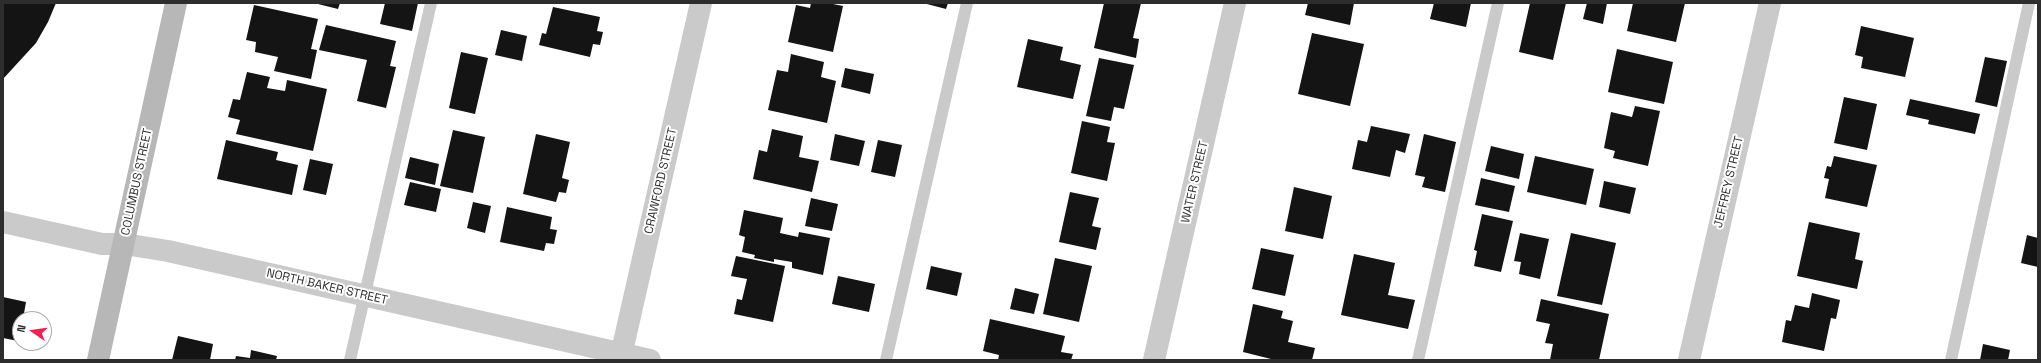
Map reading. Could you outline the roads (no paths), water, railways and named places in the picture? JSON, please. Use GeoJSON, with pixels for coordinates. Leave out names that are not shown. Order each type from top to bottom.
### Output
{"type":"FeatureCollection","features":[{"type":"Feature","properties":{"kind":"main road","name":"COLUMBUS STREET"},"geometry":{"type":"LineString","coordinates":[[98,360],[176,3]]}},
{"type":"Feature","properties":{"kind":"street","name":"CRAWFORD STREET"},"geometry":{"type":"LineString","coordinates":[[621,357],[701,3]]}},
{"type":"Feature","properties":{"kind":"street","name":"WATER STREET"},"geometry":{"type":"LineString","coordinates":[[1154,360],[1236,3]]}},
{"type":"Feature","properties":{"kind":"street","name":"JEFFREY STREET"},"geometry":{"type":"LineString","coordinates":[[1689,360],[1770,3]]}},
{"type":"Feature","properties":{"kind":"street","name":"NORTH BAKER STREET"},"geometry":{"type":"LineString","coordinates":[[3,222],[102,244],[124,244],[168,251],[621,357],[650,360]]}},
{"type":"Feature","properties":{"kind":"lane"},"geometry":{"type":"LineString","coordinates":[[350,360],[431,3]]}},
{"type":"Feature","properties":{"kind":"lane"},"geometry":{"type":"LineString","coordinates":[[886,360],[967,3]]}},
{"type":"Feature","properties":{"kind":"lane"},"geometry":{"type":"LineString","coordinates":[[1418,360],[1498,3]]}},
{"type":"Feature","properties":{"kind":"lane"},"geometry":{"type":"LineString","coordinates":[[1951,360],[2029,3]]}}]}
